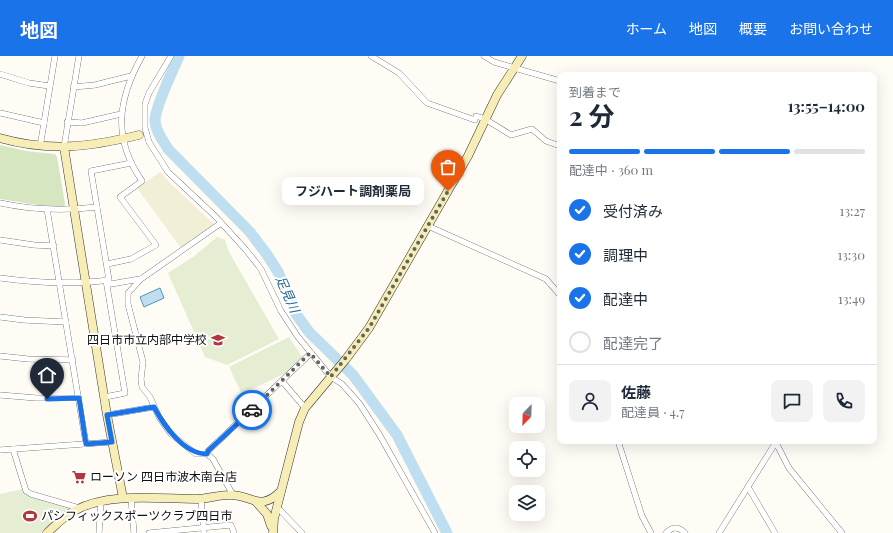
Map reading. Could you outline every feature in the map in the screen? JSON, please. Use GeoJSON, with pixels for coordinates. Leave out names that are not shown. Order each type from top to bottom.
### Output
{"type":"FeatureCollection","features":[{"type":"Feature","properties":{"kind":"street"},"geometry":{"type":"LineString","coordinates":[[41,141],[55,56]]}},
{"type":"Feature","properties":{"kind":"street"},"geometry":{"type":"LineString","coordinates":[[79,56],[64,147],[107,415],[134,533]]}},
{"type":"Feature","properties":{"kind":"street"},"geometry":{"type":"LineString","coordinates":[[107,264],[131,260],[156,245],[120,197],[142,181],[131,163],[122,139],[121,114],[131,76],[142,56]]}},
{"type":"Feature","properties":{"kind":"street"},"geometry":{"type":"LineString","coordinates":[[171,56],[149,93],[145,104],[144,128],[149,142],[168,172],[221,223],[261,269],[281,311],[298,338],[332,376],[349,391],[366,412],[435,533]]}},
{"type":"Feature","properties":{"kind":"street"},"geometry":{"type":"LineString","coordinates":[[372,56],[399,73],[427,102],[476,118],[485,119],[511,135],[529,129],[534,130],[546,141],[557,145]]}},
{"type":"Feature","properties":{"kind":"street"},"geometry":{"type":"LineString","coordinates":[[484,56],[494,62],[557,80]]}},
{"type":"Feature","properties":{"kind":"street"},"geometry":{"type":"LineString","coordinates":[[273,533],[277,507],[299,422],[305,408],[346,359],[369,328],[468,156],[497,95],[522,56]]}},
{"type":"Feature","properties":{"kind":"street"},"geometry":{"type":"LineString","coordinates":[[0,74],[29,83],[49,86]]}},
{"type":"Feature","properties":{"kind":"street"},"geometry":{"type":"LineString","coordinates":[[74,87],[95,85],[131,76]]}},
{"type":"Feature","properties":{"kind":"street"},"geometry":{"type":"LineString","coordinates":[[0,113],[44,122]]}},
{"type":"Feature","properties":{"kind":"street"},"geometry":{"type":"LineString","coordinates":[[67,122],[82,123],[121,114]]}},
{"type":"Feature","properties":{"kind":"street"},"geometry":{"type":"LineString","coordinates":[[0,138],[30,144],[64,147],[92,145],[138,135]]}},
{"type":"Feature","properties":{"kind":"street"},"geometry":{"type":"LineString","coordinates":[[104,397],[125,393],[107,264],[91,171],[131,163]]}},
{"type":"Feature","properties":{"kind":"street"},"geometry":{"type":"LineString","coordinates":[[0,202],[47,209],[74,210],[97,207]]}},
{"type":"Feature","properties":{"kind":"street"},"geometry":{"type":"LineString","coordinates":[[47,209],[86,444]]}},
{"type":"Feature","properties":{"kind":"street"},"geometry":{"type":"LineString","coordinates":[[221,223],[141,279],[128,293],[128,304],[143,362],[142,387],[150,397],[154,407],[171,434],[196,454],[207,454],[213,459],[233,495]]}},
{"type":"Feature","properties":{"kind":"street"},"geometry":{"type":"LineString","coordinates":[[428,226],[546,279],[557,292]]}},
{"type":"Feature","properties":{"kind":"street"},"geometry":{"type":"LineString","coordinates":[[0,240],[34,245],[54,246]]}},
{"type":"Feature","properties":{"kind":"street"},"geometry":{"type":"LineString","coordinates":[[0,278],[60,283],[109,282],[141,279]]}},
{"type":"Feature","properties":{"kind":"street"},"geometry":{"type":"LineString","coordinates":[[0,317],[66,322]]}},
{"type":"Feature","properties":{"kind":"street"},"geometry":{"type":"LineString","coordinates":[[207,454],[208,451],[310,353]]}},
{"type":"Feature","properties":{"kind":"street"},"geometry":{"type":"LineString","coordinates":[[0,356],[28,359],[72,360]]}},
{"type":"Feature","properties":{"kind":"street"},"geometry":{"type":"LineString","coordinates":[[282,381],[305,408]]}},
{"type":"Feature","properties":{"kind":"street"},"geometry":{"type":"LineString","coordinates":[[0,395],[36,398],[79,398]]}},
{"type":"Feature","properties":{"kind":"street"},"geometry":{"type":"LineString","coordinates":[[107,415],[154,407]]}},
{"type":"Feature","properties":{"kind":"street"},"geometry":{"type":"LineString","coordinates":[[0,450],[112,442]]}},
{"type":"Feature","properties":{"kind":"street"},"geometry":{"type":"LineString","coordinates":[[619,444],[642,516],[651,533]]}},
{"type":"Feature","properties":{"kind":"street"},"geometry":{"type":"LineString","coordinates":[[719,533],[775,444]]}},
{"type":"Feature","properties":{"kind":"street"},"geometry":{"type":"LineString","coordinates":[[777,444],[789,468],[842,533]]}},
{"type":"Feature","properties":{"kind":"street"},"geometry":{"type":"LineString","coordinates":[[13,449],[26,491],[31,494],[79,508]]}},
{"type":"Feature","properties":{"kind":"street"},"geometry":{"type":"LineString","coordinates":[[748,486],[775,533]]}},
{"type":"Feature","properties":{"kind":"street"},"geometry":{"type":"LineString","coordinates":[[48,533],[73,511],[101,502],[127,498],[201,499],[233,495],[257,503],[269,501],[282,490]]}},
{"type":"Feature","properties":{"kind":"street"},"geometry":{"type":"LineString","coordinates":[[201,499],[204,530]]}},
{"type":"Feature","properties":{"kind":"street"},"geometry":{"type":"LineString","coordinates":[[99,533],[101,502]]}},
{"type":"Feature","properties":{"kind":"street"},"geometry":{"type":"LineString","coordinates":[[257,503],[267,514],[273,533]]}},
{"type":"Feature","properties":{"kind":"street"},"geometry":{"type":"LineString","coordinates":[[277,507],[302,533]]}},
{"type":"Feature","properties":{"kind":"street"},"geometry":{"type":"LineString","coordinates":[[148,533],[204,530],[231,525],[234,533]]}},
{"type":"Feature","properties":{"kind":"street"},"geometry":{"type":"LineString","coordinates":[[666,533],[671,528],[676,527],[684,533]]}},
{"type":"Feature","properties":{"kind":"shaded area"},"geometry":{"type":"Polygon","coordinates":[[[160,172],[214,224],[181,248],[137,188],[160,172]]]}},
{"type":"Feature","properties":{"kind":"green space"},"geometry":{"type":"Polygon","coordinates":[[[0,145],[26,151],[55,154],[57,157],[65,204],[64,207],[44,206],[0,199],[0,145]]]}},
{"type":"Feature","properties":{"kind":"green space"},"geometry":{"type":"Polygon","coordinates":[[[217,237],[225,240],[229,252],[279,339],[227,365],[205,357],[168,273],[193,257],[217,237]]]}},
{"type":"Feature","properties":{"kind":"green space"},"geometry":{"type":"Polygon","coordinates":[[[289,337],[302,357],[286,373],[242,394],[229,367],[289,337]]]}},
{"type":"Feature","properties":{"kind":"green space","name":"パシフィックスポーツクラブ四日市"},"geometry":{"type":"Polygon","coordinates":[[[23,489],[71,508],[41,533],[0,533],[0,494],[23,489]]]}},
{"type":"Feature","properties":{"kind":"water"},"geometry":{"type":"Polygon","coordinates":[[[160,288],[164,298],[144,307],[140,297],[160,288]]]}},
{"type":"Feature","properties":{"kind":"waterway","name":"足見川"},"geometry":{"type":"LineString","coordinates":[[179,56],[161,97],[156,113],[156,128],[168,149],[250,232],[278,272],[296,314],[309,332],[353,375],[397,435],[447,533]]}},
{"type":"Feature","properties":{"kind":"way so far"},"geometry":{"type":"LineString","coordinates":[[252,410],[310,353],[331,377],[364,336],[448,191]]}},
{"type":"Feature","properties":{"kind":"place","name":"フジハート調剤薬局"},"geometry":{"type":"Point","coordinates":[448,191]}},
{"type":"Feature","properties":{"kind":"place","name":"四日市市立内部中学校"},"geometry":{"type":"Point","coordinates":[218,340]}},
{"type":"Feature","properties":{"kind":"place","name":"ローソン 四日市波木南台店"},"geometry":{"type":"Point","coordinates":[79,477]}},
{"type":"Feature","properties":{"kind":"place","name":"パシフィックスポーツクラブ四日市"},"geometry":{"type":"Point","coordinates":[30,516]}},
{"type":"Feature","properties":{"kind":"route"},"geometry":{"type":"LineString","coordinates":[[47,399],[79,398],[86,444],[112,442],[107,415],[154,407],[171,434],[196,454],[207,454],[208,451],[252,410]]}}]}
